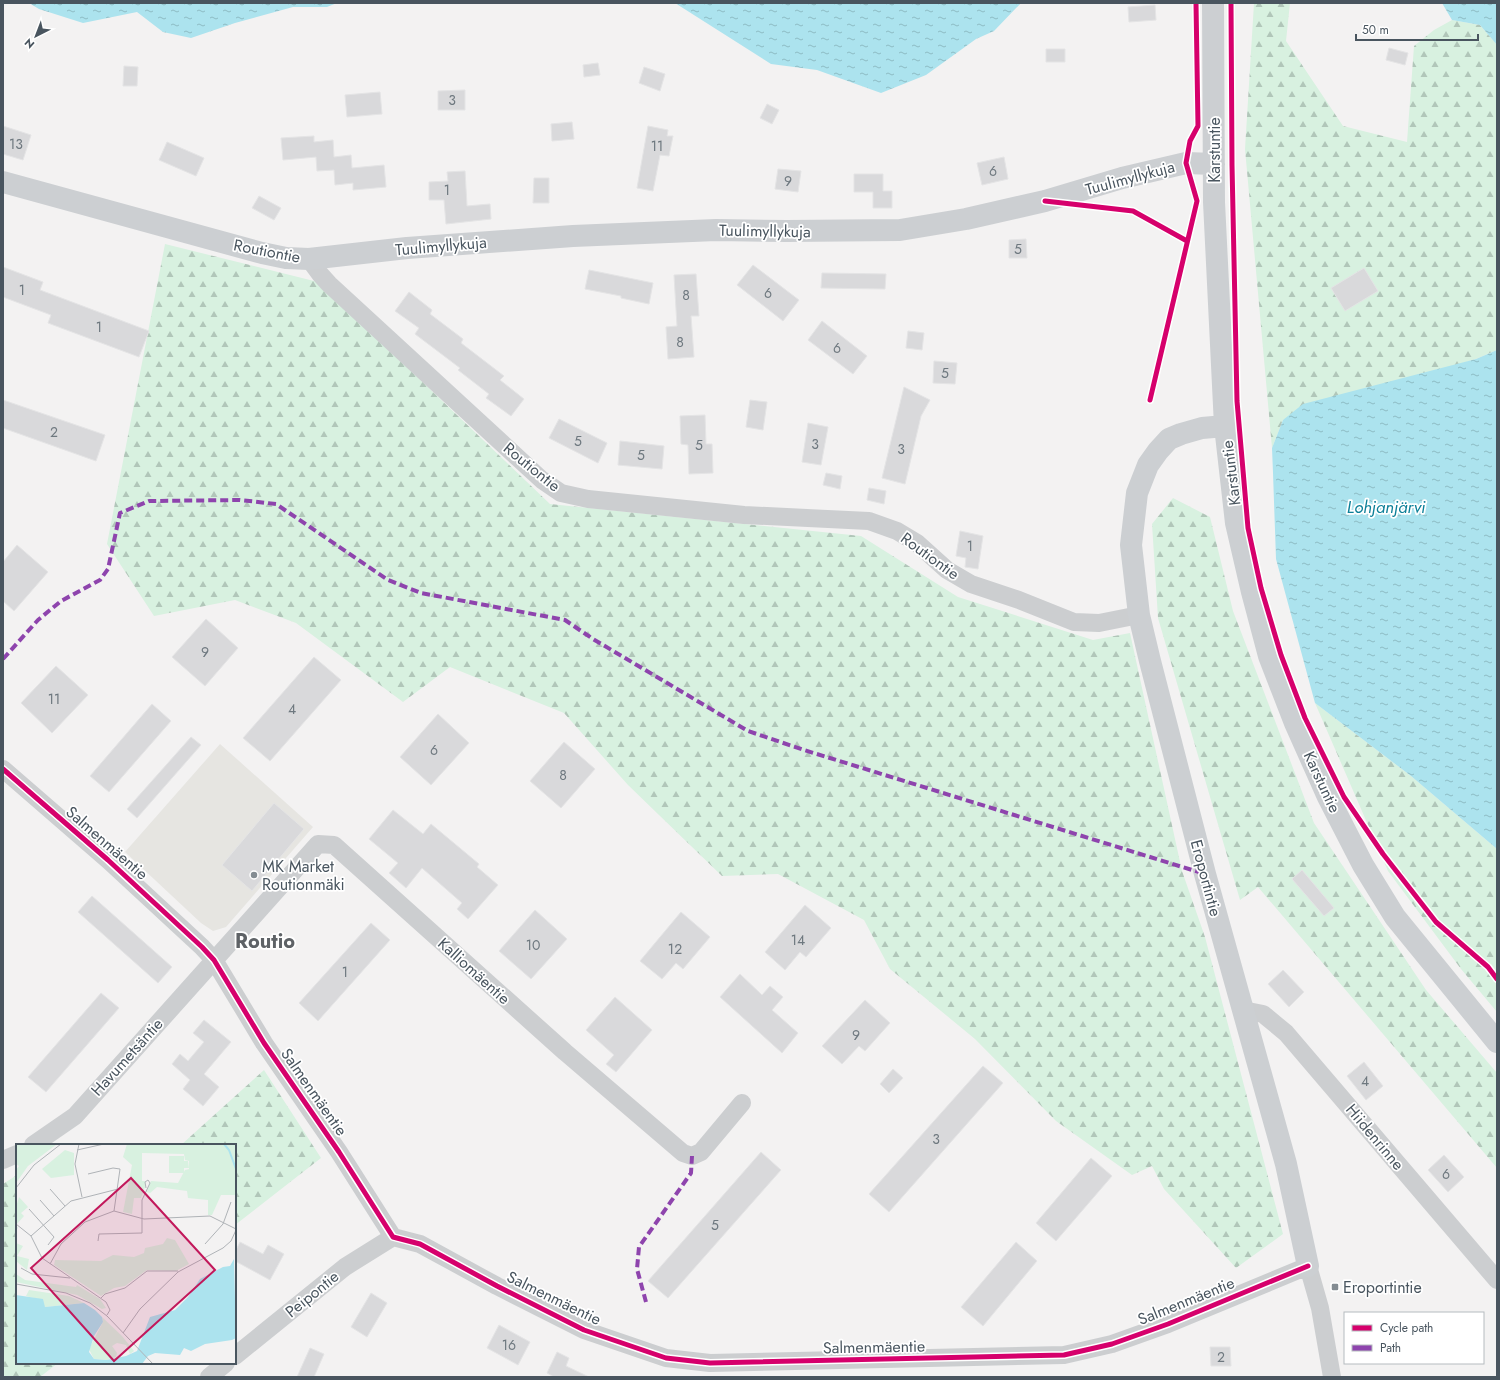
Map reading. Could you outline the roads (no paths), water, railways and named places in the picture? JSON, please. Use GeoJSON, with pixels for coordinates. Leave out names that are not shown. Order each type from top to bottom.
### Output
{"type":"FeatureCollection","features":[{"type":"Feature","properties":{"kind":"street","name":"Karstuntie"},"geometry":{"type":"LineString","coordinates":[[1213,3],[1214,202],[1225,426],[1236,523],[1269,656],[1295,723],[1328,797],[1363,865],[1395,917],[1497,1042]]}},
{"type":"Feature","properties":{"kind":"street","name":"Tuulimyllykuja"},"geometry":{"type":"LineString","coordinates":[[309,259],[407,248],[573,236],[716,230],[900,230],[966,219],[1045,201],[1122,178],[1186,163],[1214,164]]}},
{"type":"Feature","properties":{"kind":"street","name":"Routiontie"},"geometry":{"type":"LineString","coordinates":[[3,182],[262,253],[286,258],[309,259],[329,284],[542,480],[561,493],[588,499],[744,515],[869,521],[897,531],[917,543],[947,570],[971,584],[1019,600],[1074,622],[1099,623],[1139,615]]}},
{"type":"Feature","properties":{"kind":"street","name":"Eroportintie"},"geometry":{"type":"LineString","coordinates":[[1225,426],[1202,428],[1169,439],[1158,451],[1148,465],[1137,493],[1131,545],[1139,615],[1203,866],[1286,1164],[1308,1266],[1320,1308],[1332,1377]]}},
{"type":"Feature","properties":{"kind":"street","name":"Salmenmäentie"},"geometry":{"type":"LineString","coordinates":[[3,769],[108,860],[214,960],[264,1043],[339,1152],[393,1237],[420,1244],[497,1286],[584,1330],[666,1358],[710,1363],[1064,1356],[1112,1344],[1161,1326],[1308,1266]]}},
{"type":"Feature","properties":{"kind":"street","name":"Kalliomäentie"},"geometry":{"type":"LineString","coordinates":[[214,960],[318,844],[334,845],[565,1052],[683,1153],[692,1156],[701,1152],[742,1103]]}},
{"type":"Feature","properties":{"kind":"street","name":"Havumetsäntie"},"geometry":{"type":"LineString","coordinates":[[34,1144],[75,1116],[214,960]]}},
{"type":"Feature","properties":{"kind":"street","name":"Hiidenrinne"},"geometry":{"type":"LineString","coordinates":[[1243,1010],[1263,1014],[1286,1033],[1497,1280]]}},
{"type":"Feature","properties":{"kind":"street"},"geometry":{"type":"LineString","coordinates":[[3,1160],[16,1154]]}},
{"type":"Feature","properties":{"kind":"street","name":"Peipontie"},"geometry":{"type":"LineString","coordinates":[[236,1355],[345,1267],[393,1237]]}},
{"type":"Feature","properties":{"kind":"street"},"geometry":{"type":"LineString","coordinates":[[209,1377],[225,1364]]}},
{"type":"Feature","properties":{"kind":"water"},"geometry":{"type":"Polygon","coordinates":[[[29,3],[337,3],[327,7],[293,7],[235,23],[191,38],[163,32],[137,12],[83,23],[39,9],[29,3]]]}},
{"type":"Feature","properties":{"kind":"water"},"geometry":{"type":"Polygon","coordinates":[[[675,3],[1021,3],[994,31],[976,39],[926,75],[881,93],[817,70],[771,64],[675,3]]]}},
{"type":"Feature","properties":{"kind":"water"},"geometry":{"type":"Polygon","coordinates":[[[1442,3],[1497,3],[1497,45],[1480,25],[1452,20],[1442,3]]]}},
{"type":"Feature","properties":{"kind":"water","name":"Lohjanjärvi"},"geometry":{"type":"Polygon","coordinates":[[[1497,350],[1497,849],[1411,776],[1315,703],[1276,559],[1272,448],[1283,420],[1303,404],[1476,359],[1497,350]]]}},
{"type":"Feature","properties":{"kind":"place","name":"MK Market Routionmäki"},"geometry":{"type":"Point","coordinates":[254,875]}},
{"type":"Feature","properties":{"kind":"place","name":"Eroportintie"},"geometry":{"type":"Point","coordinates":[1335,1287]}},
{"type":"Feature","properties":{"kind":"district","name":"Routio"},"geometry":{"type":"Point","coordinates":[265,941]}}]}
